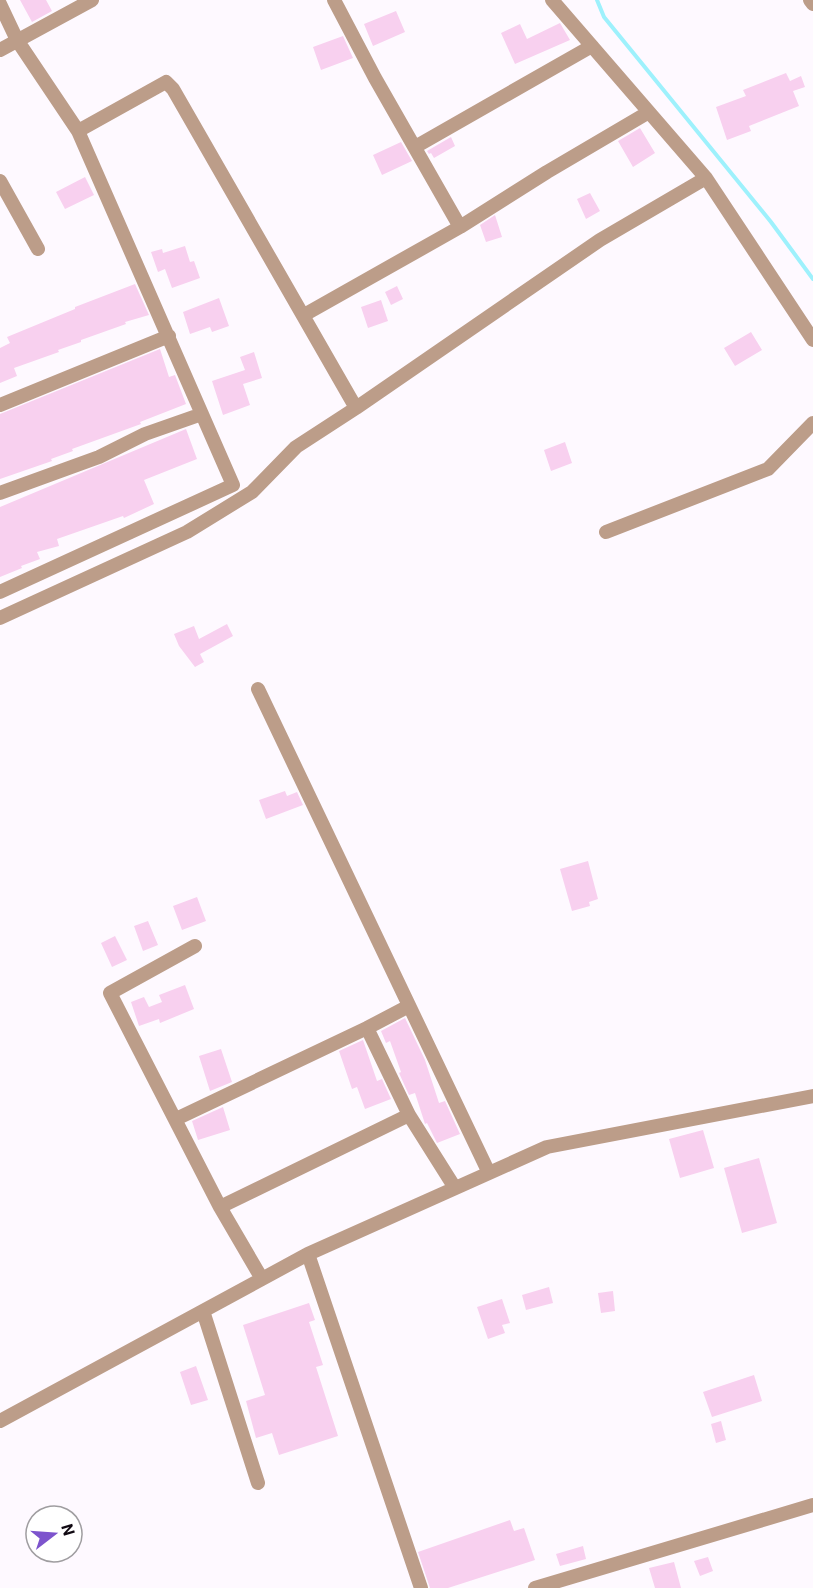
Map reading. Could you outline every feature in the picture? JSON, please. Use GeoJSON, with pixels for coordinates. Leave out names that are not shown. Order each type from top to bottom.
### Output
{"type":"FeatureCollection","features":[{"type":"Feature","properties":{"kind":"street"},"geometry":{"type":"LineString","coordinates":[[0,50],[92,0]]}},
{"type":"Feature","properties":{"kind":"street"},"geometry":{"type":"LineString","coordinates":[[334,0],[375,78],[460,227]]}},
{"type":"Feature","properties":{"kind":"street"},"geometry":{"type":"LineString","coordinates":[[552,0],[706,178],[813,339]]}},
{"type":"Feature","properties":{"kind":"street"},"geometry":{"type":"LineString","coordinates":[[810,0],[813,4]]}},
{"type":"Feature","properties":{"kind":"street"},"geometry":{"type":"LineString","coordinates":[[0,4],[17,40],[78,131],[233,485],[0,592]]}},
{"type":"Feature","properties":{"kind":"street"},"geometry":{"type":"LineString","coordinates":[[415,147],[592,46]]}},
{"type":"Feature","properties":{"kind":"street"},"geometry":{"type":"LineString","coordinates":[[78,131],[166,82],[173,89],[356,408]]}},
{"type":"Feature","properties":{"kind":"street"},"geometry":{"type":"LineString","coordinates":[[304,315],[460,227],[649,112]]}},
{"type":"Feature","properties":{"kind":"street"},"geometry":{"type":"LineString","coordinates":[[0,618],[187,532],[252,492],[296,447],[600,240],[706,178]]}},
{"type":"Feature","properties":{"kind":"street"},"geometry":{"type":"LineString","coordinates":[[0,181],[38,249]]}},
{"type":"Feature","properties":{"kind":"street"},"geometry":{"type":"LineString","coordinates":[[0,405],[169,336]]}},
{"type":"Feature","properties":{"kind":"street"},"geometry":{"type":"LineString","coordinates":[[0,494],[99,457],[145,434],[202,414]]}},
{"type":"Feature","properties":{"kind":"street"},"geometry":{"type":"LineString","coordinates":[[606,532],[768,469],[813,423]]}},
{"type":"Feature","properties":{"kind":"street"},"geometry":{"type":"LineString","coordinates":[[258,688],[489,1173]]}},
{"type":"Feature","properties":{"kind":"street"},"geometry":{"type":"LineString","coordinates":[[195,946],[110,993],[220,1207],[262,1279]]}},
{"type":"Feature","properties":{"kind":"street"},"geometry":{"type":"LineString","coordinates":[[176,1119],[409,1006]]}},
{"type":"Feature","properties":{"kind":"street"},"geometry":{"type":"LineString","coordinates":[[367,1028],[408,1115],[455,1188]]}},
{"type":"Feature","properties":{"kind":"street"},"geometry":{"type":"LineString","coordinates":[[0,1421],[308,1254],[547,1148],[813,1096]]}},
{"type":"Feature","properties":{"kind":"street"},"geometry":{"type":"LineString","coordinates":[[220,1207],[408,1115]]}},
{"type":"Feature","properties":{"kind":"street"},"geometry":{"type":"LineString","coordinates":[[308,1254],[421,1588]]}},
{"type":"Feature","properties":{"kind":"street"},"geometry":{"type":"LineString","coordinates":[[203,1311],[258,1483]]}},
{"type":"Feature","properties":{"kind":"street"},"geometry":{"type":"LineString","coordinates":[[535,1588],[813,1505]]}},
{"type":"Feature","properties":{"kind":"building"},"geometry":{"type":"Polygon","coordinates":[[[20,0],[46,0],[52,11],[32,22],[20,0]]]}},
{"type":"Feature","properties":{"kind":"building"},"geometry":{"type":"Polygon","coordinates":[[[396,11],[405,32],[373,46],[364,24],[396,11]]]}},
{"type":"Feature","properties":{"kind":"building"},"geometry":{"type":"Polygon","coordinates":[[[560,23],[570,40],[515,64],[501,33],[520,24],[527,39],[560,23]]]}},
{"type":"Feature","properties":{"kind":"building"},"geometry":{"type":"Polygon","coordinates":[[[343,36],[353,58],[321,70],[313,47],[343,36]]]}},
{"type":"Feature","properties":{"kind":"building"},"geometry":{"type":"Polygon","coordinates":[[[786,73],[790,81],[801,76],[805,87],[793,91],[799,106],[749,126],[751,131],[727,140],[716,107],[746,96],[743,90],[786,73]]]}},
{"type":"Feature","properties":{"kind":"building"},"geometry":{"type":"Polygon","coordinates":[[[640,128],[655,153],[633,167],[618,141],[640,128]]]}},
{"type":"Feature","properties":{"kind":"building"},"geometry":{"type":"Polygon","coordinates":[[[451,137],[455,146],[434,158],[431,153],[429,154],[427,151],[451,137]]]}},
{"type":"Feature","properties":{"kind":"building"},"geometry":{"type":"Polygon","coordinates":[[[401,142],[412,161],[382,175],[373,155],[401,142]]]}},
{"type":"Feature","properties":{"kind":"building"},"geometry":{"type":"Polygon","coordinates":[[[85,177],[94,195],[65,209],[56,192],[85,177]]]}},
{"type":"Feature","properties":{"kind":"building"},"geometry":{"type":"Polygon","coordinates":[[[590,193],[600,211],[586,219],[577,199],[590,193]]]}},
{"type":"Feature","properties":{"kind":"building"},"geometry":{"type":"Polygon","coordinates":[[[495,215],[502,237],[486,242],[480,225],[495,215]]]}},
{"type":"Feature","properties":{"kind":"building"},"geometry":{"type":"Polygon","coordinates":[[[185,246],[190,262],[194,261],[200,278],[172,288],[165,269],[158,272],[151,252],[162,249],[163,253],[185,246]]]}},
{"type":"Feature","properties":{"kind":"building"},"geometry":{"type":"Polygon","coordinates":[[[135,284],[149,315],[125,322],[126,324],[58,350],[59,352],[14,368],[17,376],[0,383],[0,348],[10,343],[7,337],[135,284]]]}},
{"type":"Feature","properties":{"kind":"building"},"geometry":{"type":"Polygon","coordinates":[[[397,286],[403,299],[391,305],[385,292],[397,286]]]}},
{"type":"Feature","properties":{"kind":"building"},"geometry":{"type":"Polygon","coordinates":[[[219,298],[229,326],[212,332],[210,327],[190,334],[183,312],[219,298]]]}},
{"type":"Feature","properties":{"kind":"building"},"geometry":{"type":"Polygon","coordinates":[[[381,300],[388,321],[368,328],[361,307],[381,300]]]}},
{"type":"Feature","properties":{"kind":"building"},"geometry":{"type":"Polygon","coordinates":[[[751,332],[762,350],[735,366],[724,348],[751,332]]]}},
{"type":"Feature","properties":{"kind":"building"},"geometry":{"type":"Polygon","coordinates":[[[160,349],[169,377],[175,375],[186,404],[140,422],[141,424],[72,449],[73,451],[51,459],[52,461],[0,479],[0,414],[160,349]]]}},
{"type":"Feature","properties":{"kind":"building"},"geometry":{"type":"Polygon","coordinates":[[[254,352],[262,378],[243,384],[250,405],[223,415],[212,381],[245,370],[240,357],[254,352]]]}},
{"type":"Feature","properties":{"kind":"building"},"geometry":{"type":"Polygon","coordinates":[[[186,429],[197,459],[144,480],[154,504],[124,518],[123,516],[57,539],[59,546],[37,552],[40,559],[0,577],[0,507],[186,429]]]}},
{"type":"Feature","properties":{"kind":"building"},"geometry":{"type":"Polygon","coordinates":[[[565,442],[572,463],[551,471],[544,450],[565,442]]]}},
{"type":"Feature","properties":{"kind":"building"},"geometry":{"type":"Polygon","coordinates":[[[227,624],[233,636],[200,654],[204,662],[195,667],[179,646],[174,634],[194,626],[199,639],[227,624]]]}},
{"type":"Feature","properties":{"kind":"building"},"geometry":{"type":"Polygon","coordinates":[[[285,791],[287,796],[297,792],[303,805],[266,819],[259,800],[285,791]]]}},
{"type":"Feature","properties":{"kind":"building"},"geometry":{"type":"Polygon","coordinates":[[[588,861],[598,899],[589,902],[590,906],[572,911],[560,869],[588,861]]]}},
{"type":"Feature","properties":{"kind":"building"},"geometry":{"type":"Polygon","coordinates":[[[197,897],[206,921],[182,930],[173,906],[197,897]]]}},
{"type":"Feature","properties":{"kind":"building"},"geometry":{"type":"Polygon","coordinates":[[[148,921],[158,945],[143,951],[134,926],[148,921]]]}},
{"type":"Feature","properties":{"kind":"building"},"geometry":{"type":"Polygon","coordinates":[[[115,936],[127,960],[112,967],[101,943],[115,936]]]}},
{"type":"Feature","properties":{"kind":"building"},"geometry":{"type":"Polygon","coordinates":[[[185,985],[194,1009],[160,1023],[159,1019],[139,1026],[131,1002],[144,997],[149,1007],[162,1002],[159,995],[185,985]]]}},
{"type":"Feature","properties":{"kind":"building"},"geometry":{"type":"Polygon","coordinates":[[[405,1018],[425,1060],[439,1103],[445,1101],[460,1134],[437,1143],[427,1123],[425,1124],[415,1093],[409,1095],[399,1073],[401,1072],[390,1041],[386,1043],[381,1031],[405,1018]]]}},
{"type":"Feature","properties":{"kind":"building"},"geometry":{"type":"Polygon","coordinates":[[[363,1040],[377,1081],[382,1079],[391,1099],[365,1109],[357,1087],[352,1089],[339,1051],[363,1040]]]}},
{"type":"Feature","properties":{"kind":"building"},"geometry":{"type":"Polygon","coordinates":[[[221,1049],[232,1082],[210,1091],[199,1056],[221,1049]]]}},
{"type":"Feature","properties":{"kind":"building"},"geometry":{"type":"Polygon","coordinates":[[[223,1107],[230,1130],[198,1140],[192,1121],[223,1107]]]}},
{"type":"Feature","properties":{"kind":"building"},"geometry":{"type":"Polygon","coordinates":[[[703,1130],[714,1168],[680,1178],[669,1139],[703,1130]]]}},
{"type":"Feature","properties":{"kind":"building"},"geometry":{"type":"Polygon","coordinates":[[[759,1158],[777,1223],[742,1233],[724,1168],[759,1158]]]}},
{"type":"Feature","properties":{"kind":"building"},"geometry":{"type":"Polygon","coordinates":[[[549,1287],[553,1303],[526,1310],[522,1295],[549,1287]]]}},
{"type":"Feature","properties":{"kind":"building"},"geometry":{"type":"Polygon","coordinates":[[[613,1291],[615,1311],[601,1313],[598,1293],[613,1291]]]}},
{"type":"Feature","properties":{"kind":"building"},"geometry":{"type":"Polygon","coordinates":[[[502,1299],[510,1323],[502,1325],[505,1333],[488,1339],[477,1307],[502,1299]]]}},
{"type":"Feature","properties":{"kind":"building"},"geometry":{"type":"Polygon","coordinates":[[[309,1303],[315,1320],[309,1322],[323,1365],[316,1367],[338,1436],[279,1455],[272,1433],[256,1438],[246,1401],[265,1395],[243,1325],[309,1303]]]}},
{"type":"Feature","properties":{"kind":"building"},"geometry":{"type":"Polygon","coordinates":[[[196,1366],[208,1400],[191,1405],[180,1372],[196,1366]]]}},
{"type":"Feature","properties":{"kind":"building"},"geometry":{"type":"Polygon","coordinates":[[[754,1375],[762,1401],[712,1417],[703,1392],[754,1375]]]}},
{"type":"Feature","properties":{"kind":"building"},"geometry":{"type":"Polygon","coordinates":[[[721,1421],[726,1440],[716,1443],[711,1424],[721,1421]]]}},
{"type":"Feature","properties":{"kind":"building"},"geometry":{"type":"Polygon","coordinates":[[[510,1520],[514,1531],[524,1528],[535,1560],[448,1588],[430,1588],[418,1552],[510,1520]]]}},
{"type":"Feature","properties":{"kind":"building"},"geometry":{"type":"Polygon","coordinates":[[[583,1546],[586,1559],[560,1566],[556,1554],[583,1546]]]}},
{"type":"Feature","properties":{"kind":"building"},"geometry":{"type":"Polygon","coordinates":[[[708,1557],[713,1571],[700,1576],[694,1561],[708,1557]]]}},
{"type":"Feature","properties":{"kind":"building"},"geometry":{"type":"Polygon","coordinates":[[[674,1562],[681,1588],[655,1588],[649,1568],[674,1562]]]}},
{"type":"Feature","properties":{"kind":"waterway"},"geometry":{"type":"LineString","coordinates":[[597,0],[604,17],[771,222],[813,279]]}}]}
